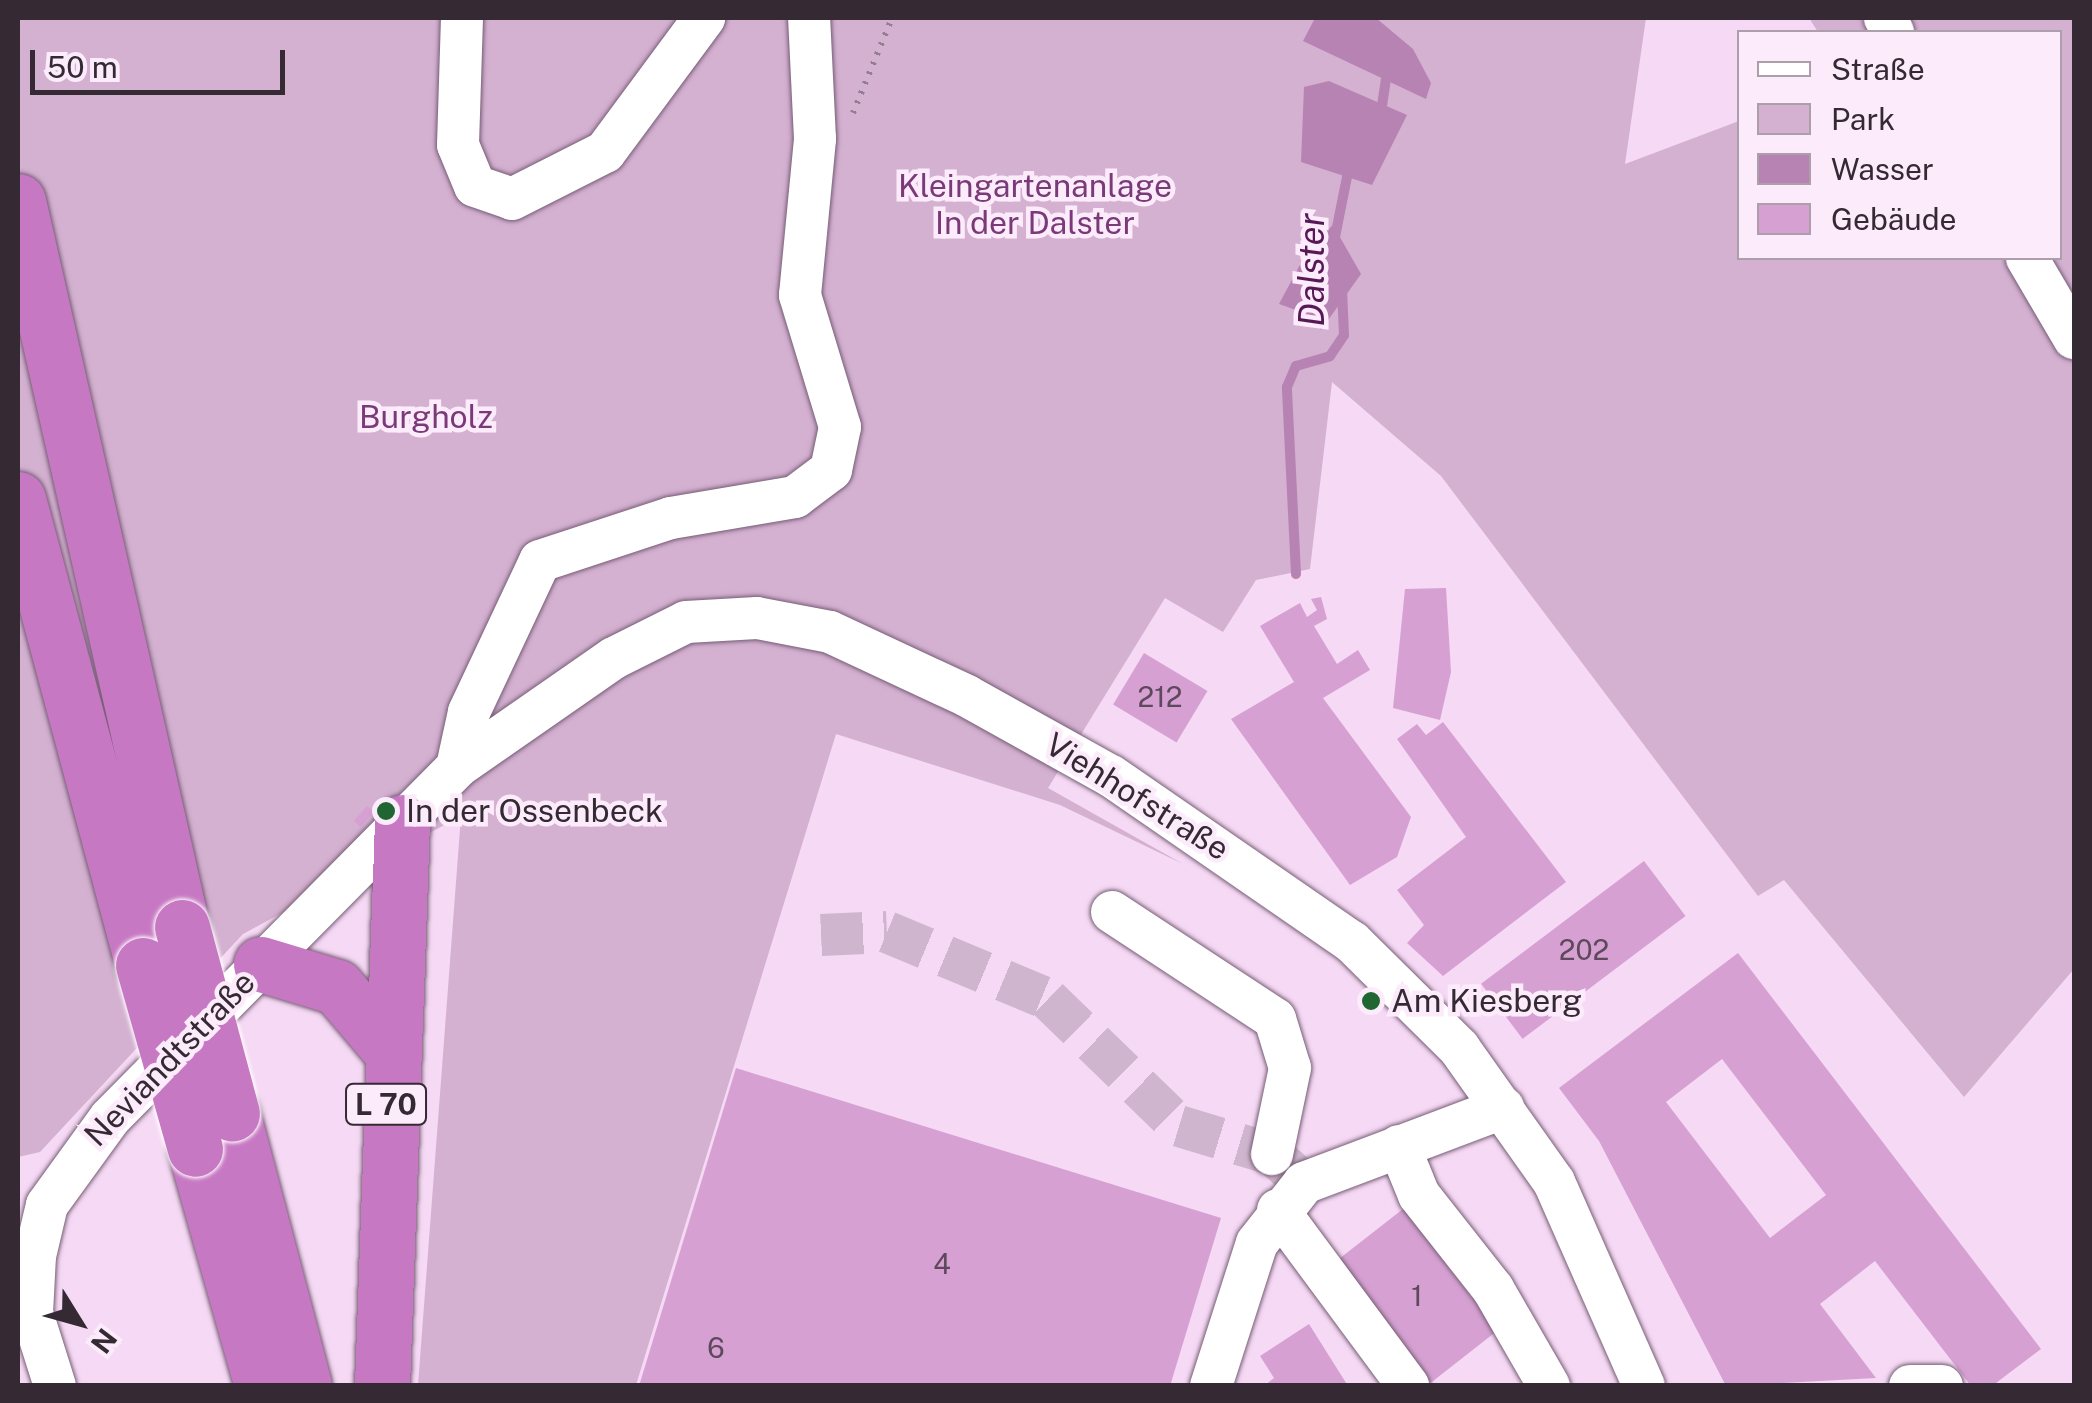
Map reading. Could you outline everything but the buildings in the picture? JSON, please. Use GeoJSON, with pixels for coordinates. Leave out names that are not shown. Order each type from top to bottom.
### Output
{"type":"FeatureCollection","features":[{"type":"Feature","properties":{"kind":"highway"},"geometry":{"type":"LineString","coordinates":[[18,201],[182,927],[213,1131],[229,1266],[237,1386]]}},
{"type":"Feature","properties":{"kind":"highway"},"geometry":{"type":"LineString","coordinates":[[18,499],[143,964],[213,1131],[304,1386]]}},
{"type":"Feature","properties":{"kind":"highway","name":"L 70"},"geometry":{"type":"LineString","coordinates":[[382,1386],[387,1046],[431,792]]}},
{"type":"Feature","properties":{"kind":"highway"},"geometry":{"type":"LineString","coordinates":[[261,964],[338,987],[387,1046]]}},
{"type":"Feature","properties":{"kind":"highway"},"geometry":{"type":"LineString","coordinates":[[229,1266],[262,1386]]}},
{"type":"Feature","properties":{"kind":"street"},"geometry":{"type":"LineString","coordinates":[[462,18],[458,145],[475,186],[512,199],[605,152],[704,18]]}},
{"type":"Feature","properties":{"kind":"street"},"geometry":{"type":"LineString","coordinates":[[431,792],[540,562],[672,518],[805,493],[831,470],[840,427],[800,295],[815,139],[808,18]]}},
{"type":"Feature","properties":{"kind":"street"},"geometry":{"type":"LineString","coordinates":[[2028,260],[2074,338]]}},
{"type":"Feature","properties":{"kind":"street","name":"Viehhofstraße"},"geometry":{"type":"LineString","coordinates":[[431,792],[598,668],[686,622],[756,618],[830,632],[1111,776],[1305,906],[1406,991],[1504,1108],[1605,1282],[1644,1386]]}},
{"type":"Feature","properties":{"kind":"street","name":"Neviandtstraße"},"geometry":{"type":"LineString","coordinates":[[55,1386],[25,1314],[47,1205],[70,1164],[431,792]]}},
{"type":"Feature","properties":{"kind":"street"},"geometry":{"type":"LineString","coordinates":[[1112,912],[1276,1019],[1290,1068],[1272,1154]]}},
{"type":"Feature","properties":{"kind":"street"},"geometry":{"type":"LineString","coordinates":[[1211,1386],[1256,1243],[1278,1210],[1304,1183],[1504,1108]]}},
{"type":"Feature","properties":{"kind":"street"},"geometry":{"type":"LineString","coordinates":[[1399,1146],[1419,1195],[1493,1290],[1539,1382]]}},
{"type":"Feature","properties":{"kind":"street"},"geometry":{"type":"LineString","coordinates":[[1278,1210],[1408,1386]]}},
{"type":"Feature","properties":{"kind":"street"},"geometry":{"type":"LineString","coordinates":[[1910,1386],[1942,1386]]}},
{"type":"Feature","properties":{"kind":"green space","name":"Burgholz"},"geometry":{"type":"Polygon","coordinates":[[[18,18],[1646,18],[1625,164],[1737,122],[1737,260],[2062,260],[2062,30],[1817,30],[1809,18],[2074,18],[2074,969],[1964,1097],[1784,880],[1758,896],[1441,476],[1332,382],[1310,569],[1256,580],[1223,632],[1165,598],[1048,788],[1183,864],[1060,805],[836,734],[636,1385],[418,1385],[461,816],[243,934],[40,1152],[18,1157],[18,18]]]}},
{"type":"Feature","properties":{"kind":"water"},"geometry":{"type":"Polygon","coordinates":[[[1315,18],[1376,18],[1413,49],[1431,83],[1426,99],[1303,41],[1315,18]]]}},
{"type":"Feature","properties":{"kind":"water"},"geometry":{"type":"Polygon","coordinates":[[[1329,81],[1407,115],[1372,185],[1301,162],[1304,87],[1329,81]]]}},
{"type":"Feature","properties":{"kind":"water"},"geometry":{"type":"Polygon","coordinates":[[[1333,225],[1361,274],[1321,330],[1310,315],[1279,304],[1310,246],[1333,225]]]}},
{"type":"Feature","properties":{"kind":"waterway","name":"Dalster"},"geometry":{"type":"LineString","coordinates":[[1380,119],[1386,79]]}},
{"type":"Feature","properties":{"kind":"waterway","name":"Dalster"},"geometry":{"type":"LineString","coordinates":[[1335,237],[1349,167]]}},
{"type":"Feature","properties":{"kind":"waterway","name":"Dalster"},"geometry":{"type":"LineString","coordinates":[[1296,574],[1287,387],[1296,366],[1330,356],[1344,335],[1342,289]]}},
{"type":"Feature","properties":{"kind":"tunnel"},"geometry":{"type":"LineString","coordinates":[[821,935],[887,932],[1048,999],[1179,1126],[1272,1154],[1300,1179]]}},
{"type":"Feature","properties":{"kind":"place","name":"In der Ossenbeck"},"geometry":{"type":"Point","coordinates":[386,811]}},
{"type":"Feature","properties":{"kind":"place","name":"Am Kiesberg"},"geometry":{"type":"Point","coordinates":[1371,1001]}},
{"type":"Feature","properties":{"kind":"park label","name":"Kleingartenanlage In der Dalster"},"geometry":{"type":"Point","coordinates":[1035,206]}}]}
